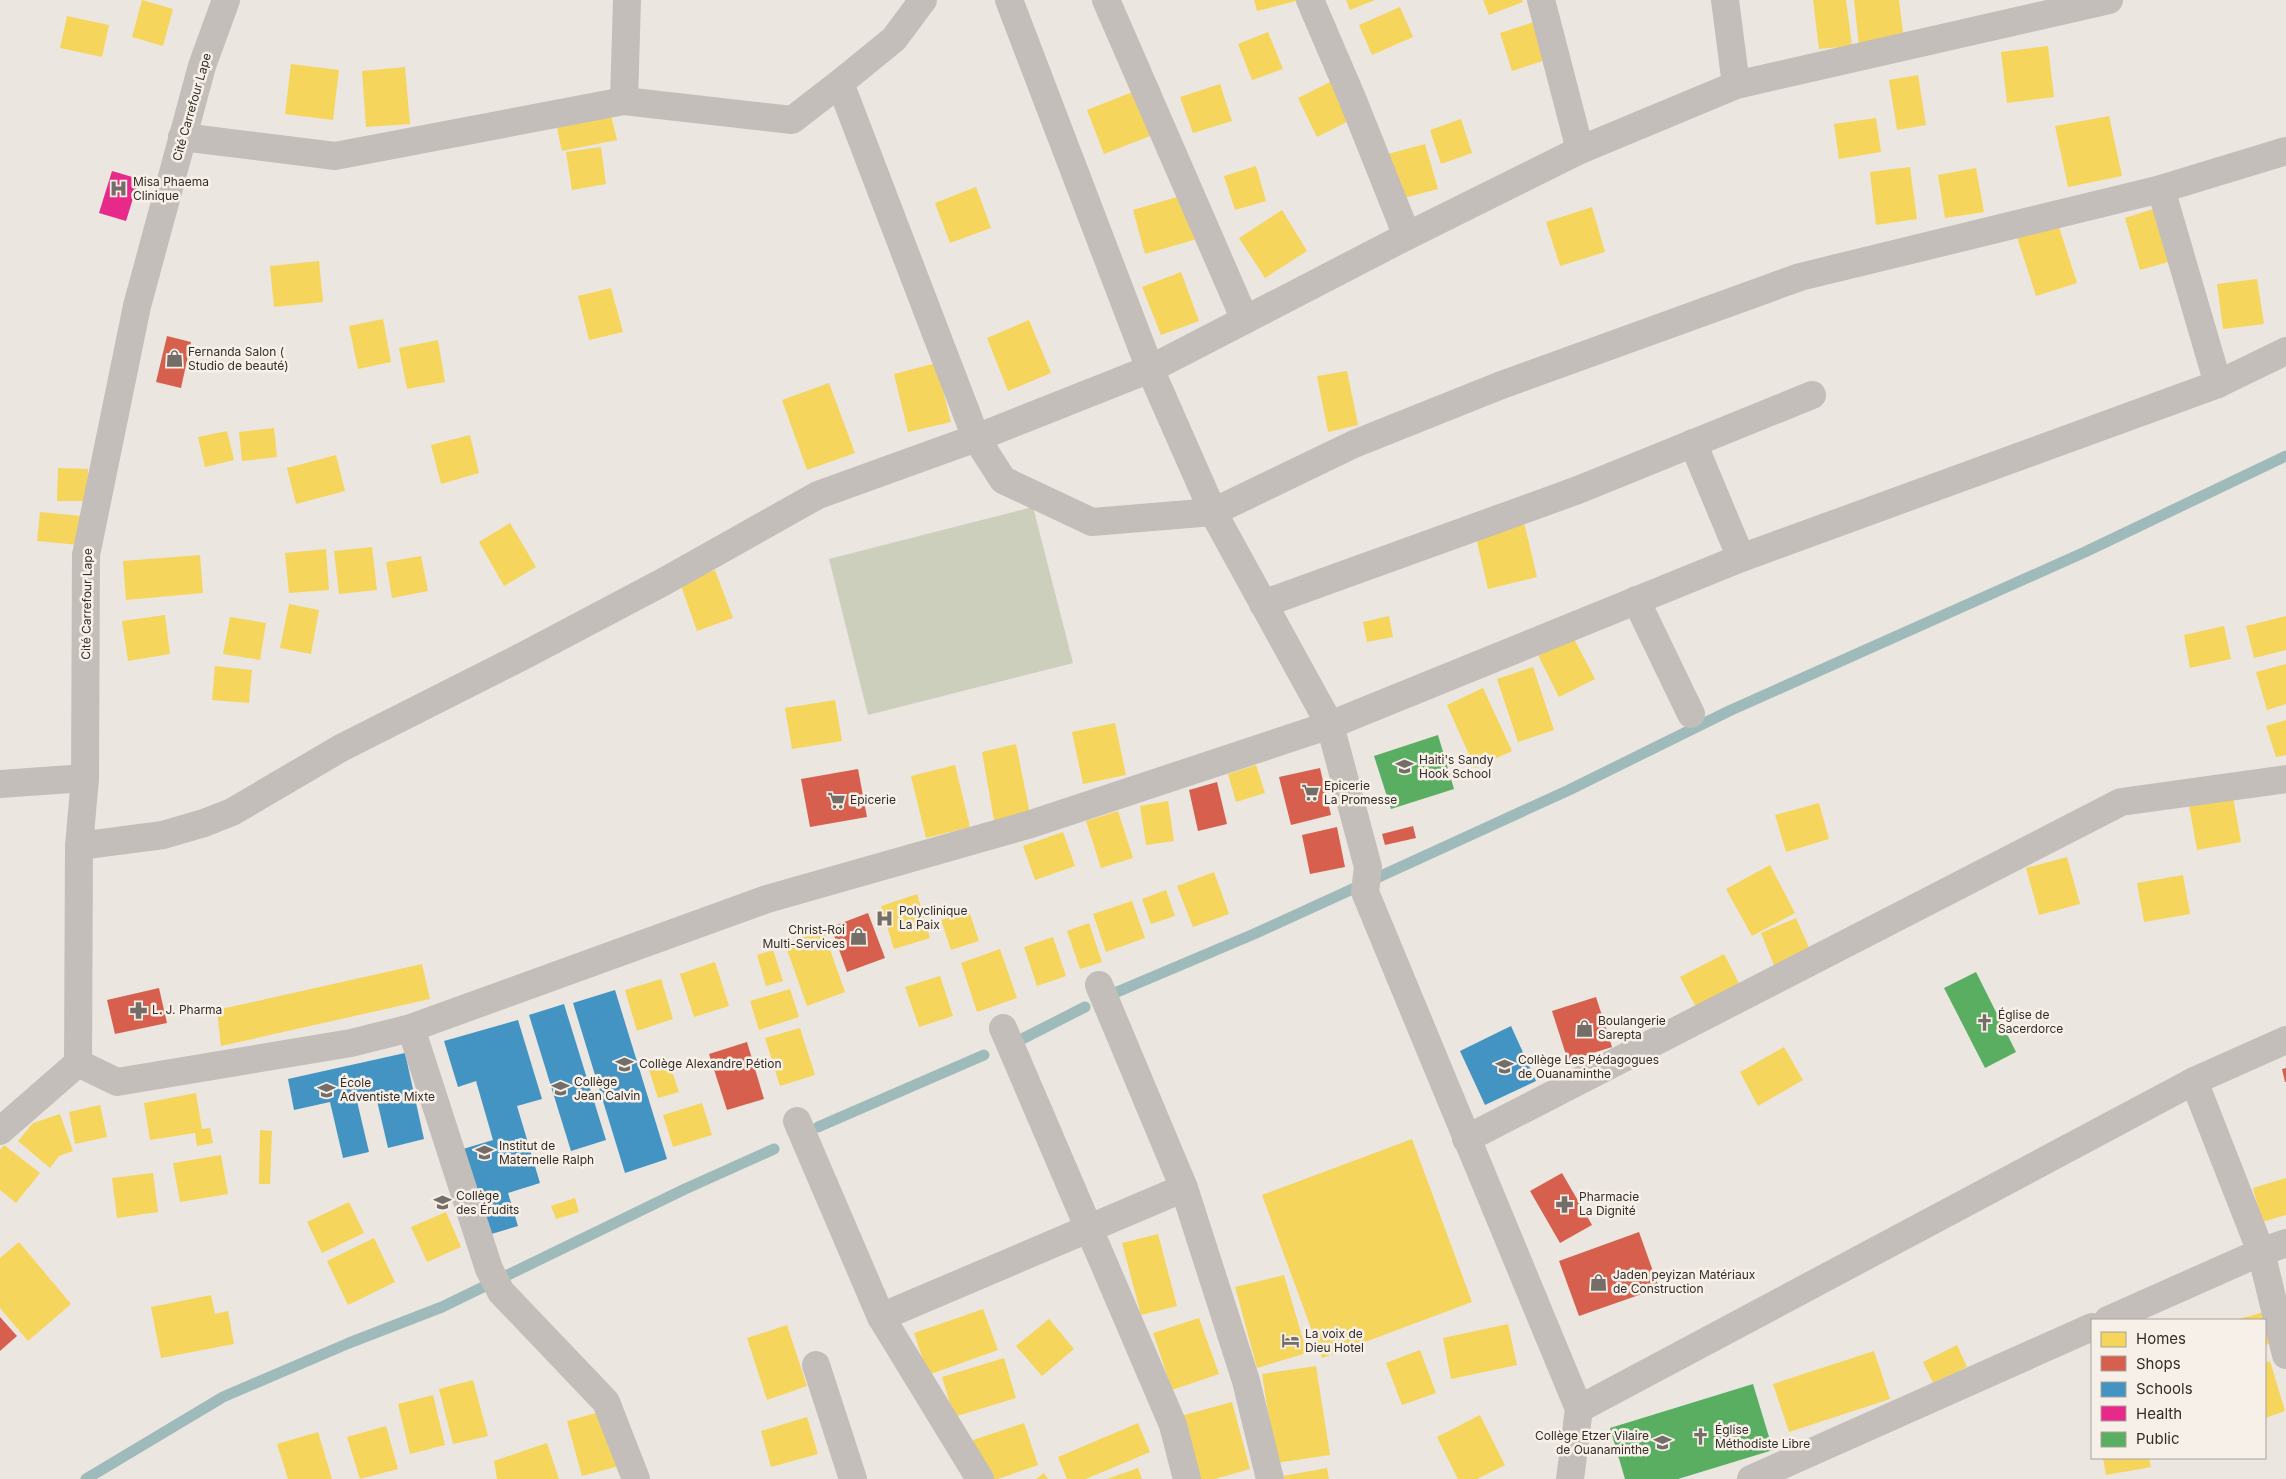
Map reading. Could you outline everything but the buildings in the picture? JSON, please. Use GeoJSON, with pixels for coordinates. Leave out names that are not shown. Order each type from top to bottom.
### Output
{"type":"FeatureCollection","features":[{"type":"Feature","properties":{"kind":"street","name":"Cité Carrefour Lape"},"geometry":{"type":"LineString","coordinates":[[78,1063],[79,846],[85,778],[86,555],[137,306],[202,66],[226,0]]}},
{"type":"Feature","properties":{"kind":"street"},"geometry":{"type":"LineString","coordinates":[[624,102],[627,0]]}},
{"type":"Feature","properties":{"kind":"street"},"geometry":{"type":"LineString","coordinates":[[182,137],[335,156],[624,102],[792,120],[894,39],[923,0]]}},
{"type":"Feature","properties":{"kind":"street"},"geometry":{"type":"LineString","coordinates":[[1009,0],[1150,369],[1214,512],[1330,725],[1366,879],[1466,1138],[1578,1409],[1570,1479]]}},
{"type":"Feature","properties":{"kind":"street"},"geometry":{"type":"LineString","coordinates":[[1106,0],[1245,320]]}},
{"type":"Feature","properties":{"kind":"street"},"geometry":{"type":"LineString","coordinates":[[1310,0],[1407,236]]}},
{"type":"Feature","properties":{"kind":"street"},"geometry":{"type":"LineString","coordinates":[[1541,0],[1580,150]]}},
{"type":"Feature","properties":{"kind":"street"},"geometry":{"type":"LineString","coordinates":[[1725,0],[1736,85]]}},
{"type":"Feature","properties":{"kind":"street"},"geometry":{"type":"LineString","coordinates":[[79,846],[163,836],[232,812],[341,748],[657,586],[818,495],[976,438],[1150,369],[1407,236],[1580,150],[1736,85],[2109,0]]}},
{"type":"Feature","properties":{"kind":"street"},"geometry":{"type":"LineString","coordinates":[[840,83],[976,438],[1003,480],[1092,522],[1214,512],[1354,444],[1490,389],[1800,277],[2161,189],[2286,151]]}},
{"type":"Feature","properties":{"kind":"street"},"geometry":{"type":"LineString","coordinates":[[2161,189],[2218,384]]}},
{"type":"Feature","properties":{"kind":"street"},"geometry":{"type":"LineString","coordinates":[[0,1131],[78,1063],[118,1082],[351,1043],[411,1028],[613,953],[767,899],[1031,824],[1330,725],[1741,558],[2218,384],[2286,352]]}},
{"type":"Feature","properties":{"kind":"street"},"geometry":{"type":"LineString","coordinates":[[1263,604],[1578,490],[1812,395]]}},
{"type":"Feature","properties":{"kind":"street"},"geometry":{"type":"LineString","coordinates":[[1693,443],[1741,558]]}},
{"type":"Feature","properties":{"kind":"street"},"geometry":{"type":"LineString","coordinates":[[1636,600],[1691,714]]}},
{"type":"Feature","properties":{"kind":"street"},"geometry":{"type":"LineString","coordinates":[[0,784],[85,778]]}},
{"type":"Feature","properties":{"kind":"street"},"geometry":{"type":"LineString","coordinates":[[1466,1138],[2121,802],[2286,779]]}},
{"type":"Feature","properties":{"kind":"street"},"geometry":{"type":"LineString","coordinates":[[1099,985],[1184,1188],[1246,1381],[1270,1479]]}},
{"type":"Feature","properties":{"kind":"street"},"geometry":{"type":"LineString","coordinates":[[411,1028],[495,1281],[606,1402],[636,1479]]}},
{"type":"Feature","properties":{"kind":"street"},"geometry":{"type":"LineString","coordinates":[[1003,1028],[1173,1425],[1187,1479]]}},
{"type":"Feature","properties":{"kind":"street"},"geometry":{"type":"LineString","coordinates":[[1578,1409],[2194,1081],[2286,1040]]}},
{"type":"Feature","properties":{"kind":"street"},"geometry":{"type":"LineString","coordinates":[[2194,1081],[2274,1248],[2286,1354]]}},
{"type":"Feature","properties":{"kind":"street"},"geometry":{"type":"LineString","coordinates":[[797,1121],[881,1317],[980,1479]]}},
{"type":"Feature","properties":{"kind":"street"},"geometry":{"type":"LineString","coordinates":[[881,1317],[1184,1188]]}},
{"type":"Feature","properties":{"kind":"street"},"geometry":{"type":"LineString","coordinates":[[2110,1319],[2274,1248]]}},
{"type":"Feature","properties":{"kind":"street"},"geometry":{"type":"LineString","coordinates":[[1751,1479],[2091,1327]]}},
{"type":"Feature","properties":{"kind":"street"},"geometry":{"type":"LineString","coordinates":[[816,1365],[853,1479]]}},
{"type":"Feature","properties":{"kind":"green space"},"geometry":{"type":"Polygon","coordinates":[[[1033,507],[1073,663],[868,715],[829,559],[1033,507]]]}},
{"type":"Feature","properties":{"kind":"waterway"},"geometry":{"type":"LineString","coordinates":[[1117,992],[1254,934],[1569,790],[1729,711],[2085,552],[2286,456]]}},
{"type":"Feature","properties":{"kind":"waterway"},"geometry":{"type":"LineString","coordinates":[[1024,1038],[1085,1007]]}},
{"type":"Feature","properties":{"kind":"waterway"},"geometry":{"type":"LineString","coordinates":[[818,1127],[984,1055]]}},
{"type":"Feature","properties":{"kind":"waterway"},"geometry":{"type":"LineString","coordinates":[[86,1479],[223,1397],[349,1343],[442,1307],[685,1189],[774,1149]]}},
{"type":"Feature","properties":{"kind":"place","name":"Misa Phaema Clinique"},"geometry":{"type":"Point","coordinates":[119,189]}},
{"type":"Feature","properties":{"kind":"place","name":"Fernanda Salon ( Studio de beauté)"},"geometry":{"type":"Point","coordinates":[174,359]}},
{"type":"Feature","properties":{"kind":"place","name":"Haiti's Sandy Hook School"},"geometry":{"type":"Point","coordinates":[1405,767]}},
{"type":"Feature","properties":{"kind":"place","name":"Epicerie La Promesse"},"geometry":{"type":"Point","coordinates":[1310,793]}},
{"type":"Feature","properties":{"kind":"place","name":"Epicerie"},"geometry":{"type":"Point","coordinates":[836,800]}},
{"type":"Feature","properties":{"kind":"place","name":"Polyclinique La Paix"},"geometry":{"type":"Point","coordinates":[885,918]}},
{"type":"Feature","properties":{"kind":"place","name":"Christ-Roi Multi-Services"},"geometry":{"type":"Point","coordinates":[859,937]}},
{"type":"Feature","properties":{"kind":"place","name":"L. J. Pharma"},"geometry":{"type":"Point","coordinates":[138,1010]}},
{"type":"Feature","properties":{"kind":"place","name":"Église de Sacerdorce"},"geometry":{"type":"Point","coordinates":[1984,1022]}},
{"type":"Feature","properties":{"kind":"place","name":"Boulangerie Sarepta"},"geometry":{"type":"Point","coordinates":[1584,1028]}},
{"type":"Feature","properties":{"kind":"place","name":"Collège Alexandre Pétion"},"geometry":{"type":"Point","coordinates":[625,1064]}},
{"type":"Feature","properties":{"kind":"place","name":"Collège Les Pédagogues de Ouanaminthe"},"geometry":{"type":"Point","coordinates":[1504,1067]}},
{"type":"Feature","properties":{"kind":"place","name":"Collège Jean Calvin"},"geometry":{"type":"Point","coordinates":[560,1089]}},
{"type":"Feature","properties":{"kind":"place","name":"École Adventiste Mixte"},"geometry":{"type":"Point","coordinates":[326,1090]}},
{"type":"Feature","properties":{"kind":"place","name":"Institut de Maternelle Ralph"},"geometry":{"type":"Point","coordinates":[485,1153]}},
{"type":"Feature","properties":{"kind":"place","name":"Collège des Érudits"},"geometry":{"type":"Point","coordinates":[442,1203]}},
{"type":"Feature","properties":{"kind":"place","name":"Pharmacie La Dignité"},"geometry":{"type":"Point","coordinates":[1565,1204]}},
{"type":"Feature","properties":{"kind":"place","name":"Jaden peyizan Matériaux de Construction"},"geometry":{"type":"Point","coordinates":[1599,1282]}},
{"type":"Feature","properties":{"kind":"place","name":"La voix de Dieu Hotel"},"geometry":{"type":"Point","coordinates":[1291,1341]}},
{"type":"Feature","properties":{"kind":"place","name":"Église Méthodiste Libre"},"geometry":{"type":"Point","coordinates":[1701,1437]}},
{"type":"Feature","properties":{"kind":"place","name":"Collège Etzer Vilaire de Ouanaminthe"},"geometry":{"type":"Point","coordinates":[1663,1443]}}]}
